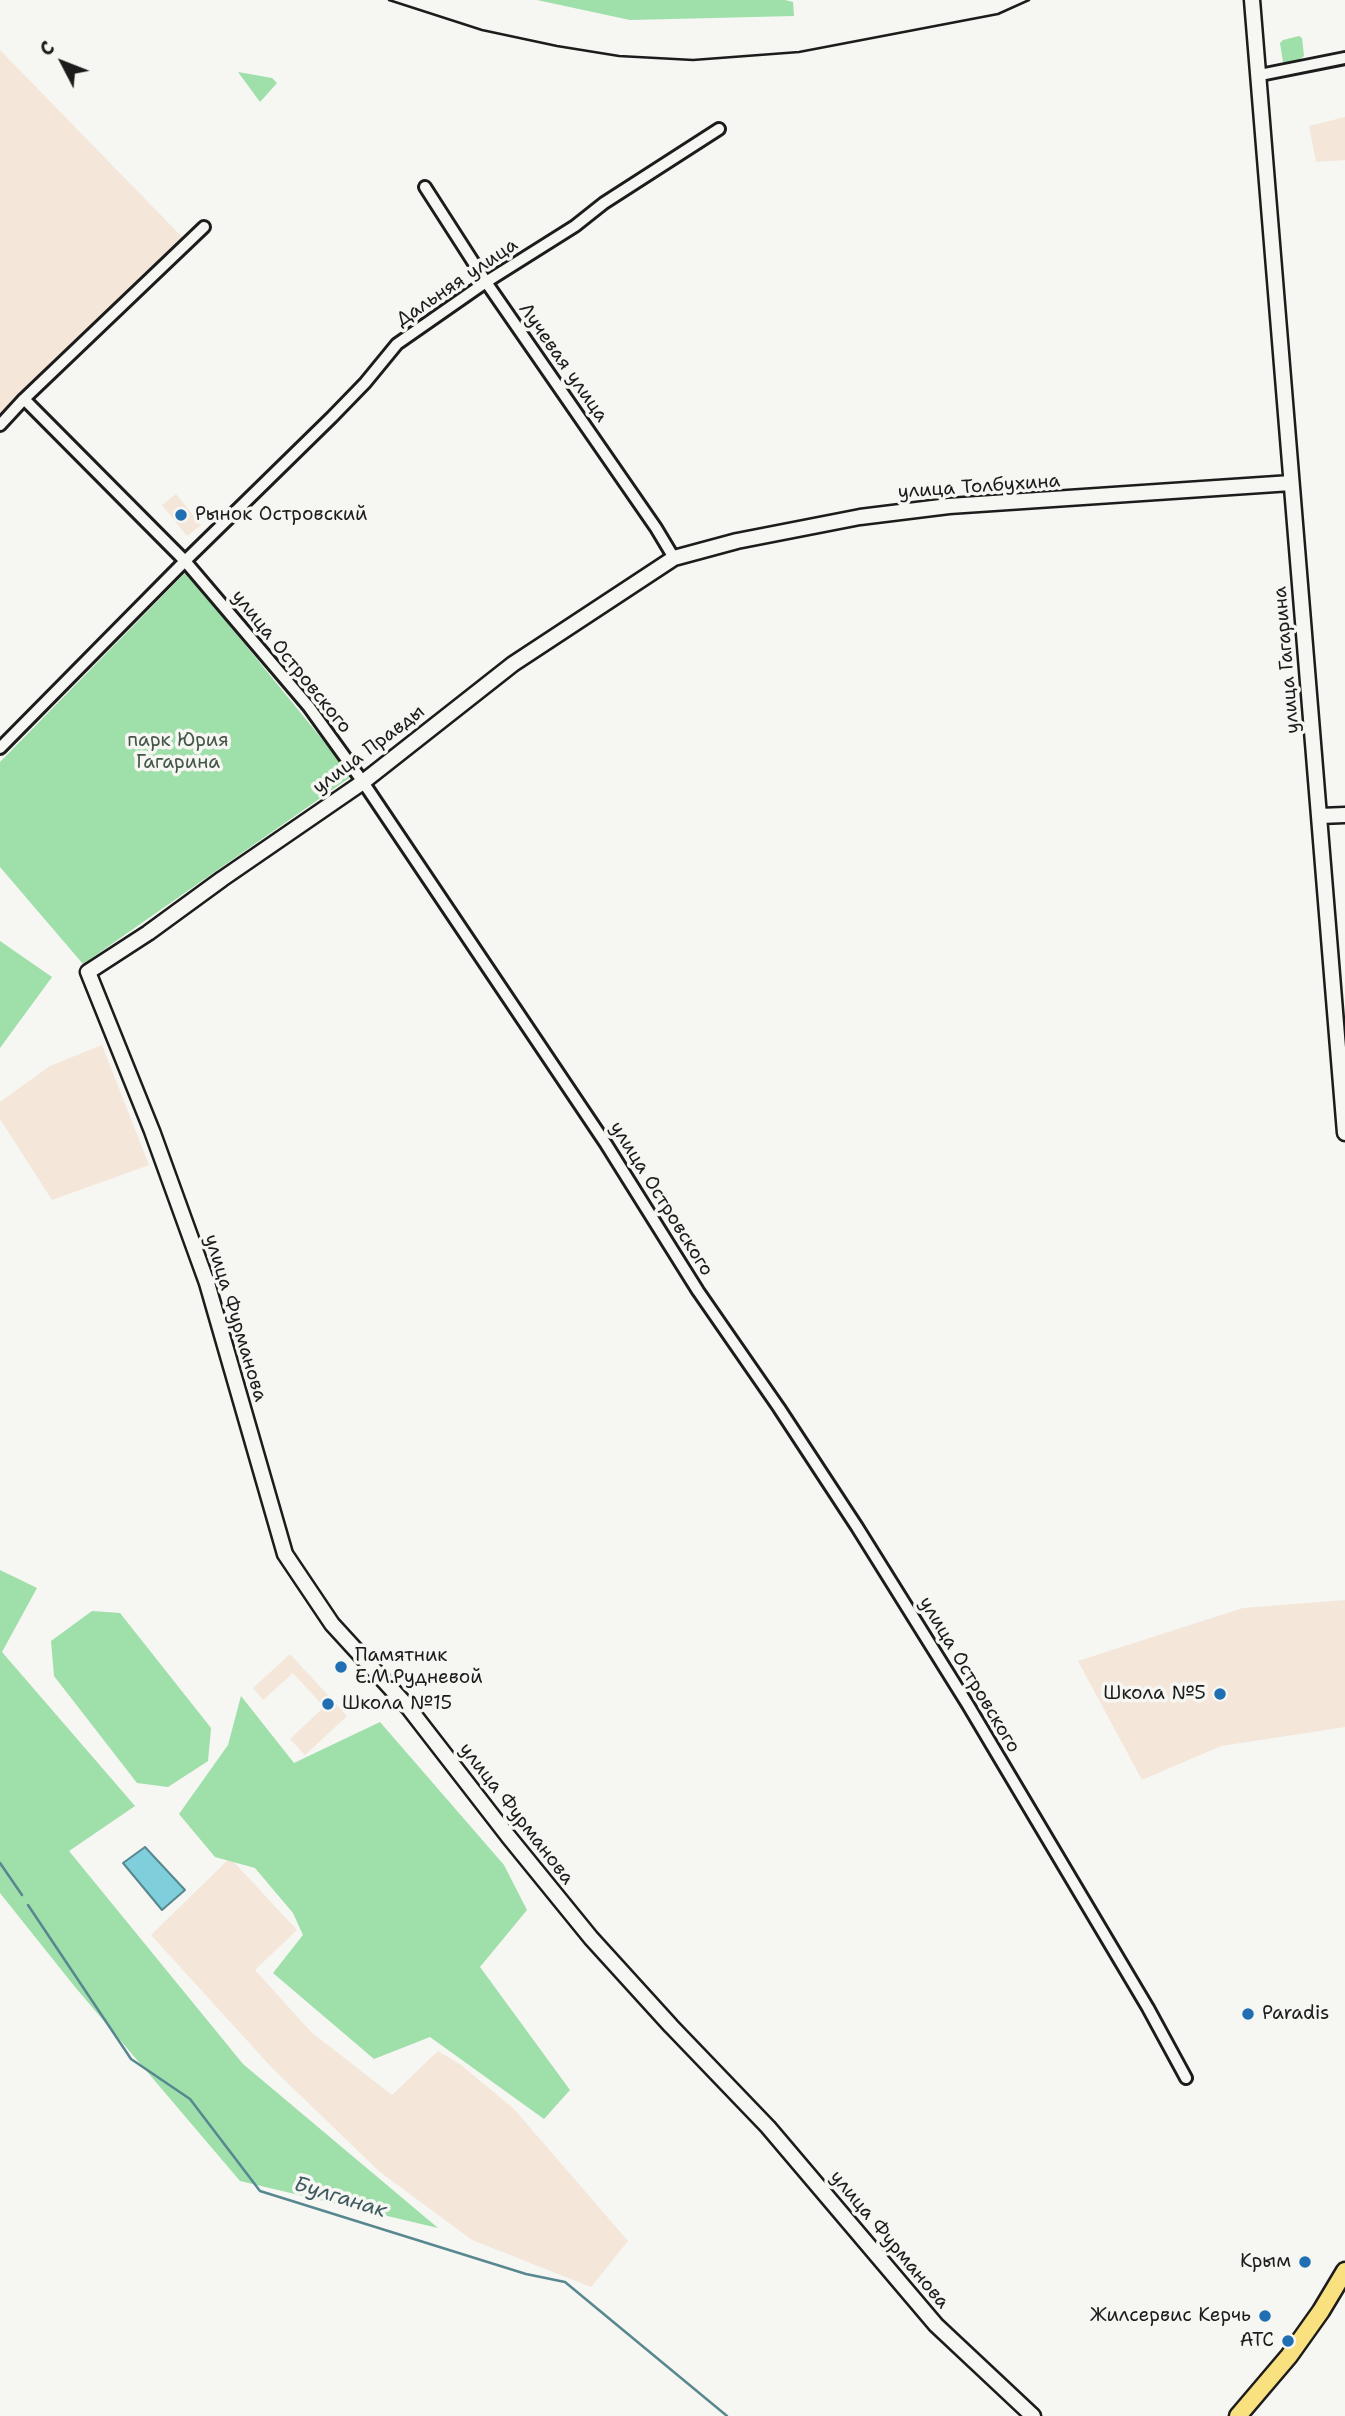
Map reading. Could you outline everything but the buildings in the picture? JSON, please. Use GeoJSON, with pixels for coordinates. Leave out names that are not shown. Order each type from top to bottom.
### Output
{"type":"FeatureCollection","features":[{"type":"Feature","properties":{"kind":"main road","name":"улица Гагарина"},"geometry":{"type":"LineString","coordinates":[[1252,0],[1345,1133]]}},
{"type":"Feature","properties":{"kind":"main road","name":"улица Толбухина"},"geometry":{"type":"LineString","coordinates":[[674,558],[737,541],[860,517],[949,506],[1291,483]]}},
{"type":"Feature","properties":{"kind":"main road","name":"улица Правды"},"geometry":{"type":"LineString","coordinates":[[88,972],[363,782],[513,664],[674,558]]}},
{"type":"Feature","properties":{"kind":"main road"},"geometry":{"type":"LineString","coordinates":[[1321,816],[1345,814]]}},
{"type":"Feature","properties":{"kind":"main road","name":"улица Фурманова"},"geometry":{"type":"LineString","coordinates":[[88,972],[152,1131],[207,1283],[285,1554],[332,1625],[408,1707],[508,1836],[592,1938],[671,2026],[768,2127],[936,2325],[1033,2416]]}},
{"type":"Feature","properties":{"kind":"main road"},"geometry":{"type":"LineString","coordinates":[[1238,2416],[1289,2356],[1345,2271]]}},
{"type":"Feature","properties":{"kind":"street"},"geometry":{"type":"LineString","coordinates":[[1260,75],[1345,58]]}},
{"type":"Feature","properties":{"kind":"street","name":"Дальняя улица"},"geometry":{"type":"LineString","coordinates":[[0,748],[340,409],[397,344],[486,282],[575,226],[604,202],[719,129]]}},
{"type":"Feature","properties":{"kind":"street","name":"Лучевая улица"},"geometry":{"type":"LineString","coordinates":[[425,187],[486,282],[674,558]]}},
{"type":"Feature","properties":{"kind":"street"},"geometry":{"type":"LineString","coordinates":[[0,425],[204,227]]}},
{"type":"Feature","properties":{"kind":"street","name":"улица Островского"},"geometry":{"type":"LineString","coordinates":[[24,399],[185,561],[309,707],[363,782],[606,1144],[698,1291],[858,1527],[968,1705],[1148,2008],[1186,2078]]}},
{"type":"Feature","properties":{"kind":"shaded area"},"geometry":{"type":"Polygon","coordinates":[[[0,50],[184,239],[0,419],[0,50]]]}},
{"type":"Feature","properties":{"kind":"shaded area"},"geometry":{"type":"Polygon","coordinates":[[[1345,117],[1345,160],[1316,162],[1309,126],[1345,117]]]}},
{"type":"Feature","properties":{"kind":"shaded area","name":"Рынок Островский"},"geometry":{"type":"Polygon","coordinates":[[[176,494],[201,525],[187,536],[162,505],[176,494]]]}},
{"type":"Feature","properties":{"kind":"shaded area"},"geometry":{"type":"Polygon","coordinates":[[[102,1045],[149,1165],[52,1200],[0,1119],[0,1102],[50,1066],[102,1045]]]}},
{"type":"Feature","properties":{"kind":"shaded area","name":"Школа №5"},"geometry":{"type":"Polygon","coordinates":[[[1345,1600],[1345,1727],[1221,1746],[1142,1780],[1078,1661],[1243,1608],[1345,1600]]]}},
{"type":"Feature","properties":{"kind":"shaded area","name":"Школа №15"},"geometry":{"type":"Polygon","coordinates":[[[290,1654],[347,1716],[305,1755],[290,1739],[324,1707],[293,1673],[263,1700],[253,1688],[290,1654]]]}},
{"type":"Feature","properties":{"kind":"shaded area"},"geometry":{"type":"Polygon","coordinates":[[[230,1858],[297,1930],[255,1970],[311,2032],[392,2095],[438,2051],[461,2065],[514,2109],[628,2241],[591,2287],[472,2240],[380,2172],[273,2069],[151,1935],[230,1858]]]}},
{"type":"Feature","properties":{"kind":"green space"},"geometry":{"type":"Polygon","coordinates":[[[537,0],[785,0],[793,2],[794,16],[630,20],[537,0]]]}},
{"type":"Feature","properties":{"kind":"green space"},"geometry":{"type":"Polygon","coordinates":[[[1299,36],[1302,38],[1304,56],[1295,64],[1283,62],[1280,43],[1299,36]]]}},
{"type":"Feature","properties":{"kind":"green space"},"geometry":{"type":"Polygon","coordinates":[[[238,72],[272,78],[277,83],[260,102],[238,72]]]}},
{"type":"Feature","properties":{"kind":"green space","name":"парк Юрия Гагарина"},"geometry":{"type":"Polygon","coordinates":[[[186,572],[352,776],[83,964],[0,867],[0,762],[186,572]]]}},
{"type":"Feature","properties":{"kind":"green space"},"geometry":{"type":"Polygon","coordinates":[[[0,941],[52,977],[0,1048],[0,941]]]}},
{"type":"Feature","properties":{"kind":"green space"},"geometry":{"type":"Polygon","coordinates":[[[0,1570],[37,1588],[2,1652],[135,1806],[69,1851],[243,2064],[438,2228],[240,2181],[75,1987],[0,1893],[0,1570]]]}},
{"type":"Feature","properties":{"kind":"green space"},"geometry":{"type":"Polygon","coordinates":[[[92,1611],[120,1613],[211,1728],[208,1761],[168,1787],[137,1783],[54,1676],[51,1641],[92,1611]]]}},
{"type":"Feature","properties":{"kind":"green space"},"geometry":{"type":"Polygon","coordinates":[[[241,1696],[294,1763],[380,1722],[504,1865],[527,1910],[480,1967],[570,2090],[544,2119],[430,2037],[374,2059],[273,1973],[303,1935],[293,1913],[255,1868],[215,1857],[179,1814],[228,1745],[241,1696]]]}},
{"type":"Feature","properties":{"kind":"water"},"geometry":{"type":"Polygon","coordinates":[[[145,1847],[185,1890],[162,1910],[123,1863],[145,1847]]]}},
{"type":"Feature","properties":{"kind":"waterway","name":"Булганак"},"geometry":{"type":"LineString","coordinates":[[0,1863],[22,1895]]}},
{"type":"Feature","properties":{"kind":"waterway","name":"Булганак"},"geometry":{"type":"LineString","coordinates":[[28,1905],[131,2059],[190,2099],[260,2191],[526,2274],[565,2282],[727,2416]]}},
{"type":"Feature","properties":{"kind":"railway"},"geometry":{"type":"LineString","coordinates":[[389,0],[482,30],[557,46],[619,56],[693,60],[799,52],[998,14],[1029,0]]}},
{"type":"Feature","properties":{"kind":"place","name":"Рынок Островский"},"geometry":{"type":"Point","coordinates":[181,515]}},
{"type":"Feature","properties":{"kind":"place","name":"Памятник Е.М.Рудневой"},"geometry":{"type":"Point","coordinates":[341,1667]}},
{"type":"Feature","properties":{"kind":"place","name":"Школа №5"},"geometry":{"type":"Point","coordinates":[1220,1694]}},
{"type":"Feature","properties":{"kind":"place","name":"Школа №15"},"geometry":{"type":"Point","coordinates":[328,1704]}},
{"type":"Feature","properties":{"kind":"place","name":"Paradis"},"geometry":{"type":"Point","coordinates":[1248,2014]}},
{"type":"Feature","properties":{"kind":"place","name":"Крым"},"geometry":{"type":"Point","coordinates":[1305,2262]}},
{"type":"Feature","properties":{"kind":"place","name":"Жилсервис Керчь"},"geometry":{"type":"Point","coordinates":[1265,2316]}},
{"type":"Feature","properties":{"kind":"place","name":"АТС"},"geometry":{"type":"Point","coordinates":[1288,2341]}}]}
